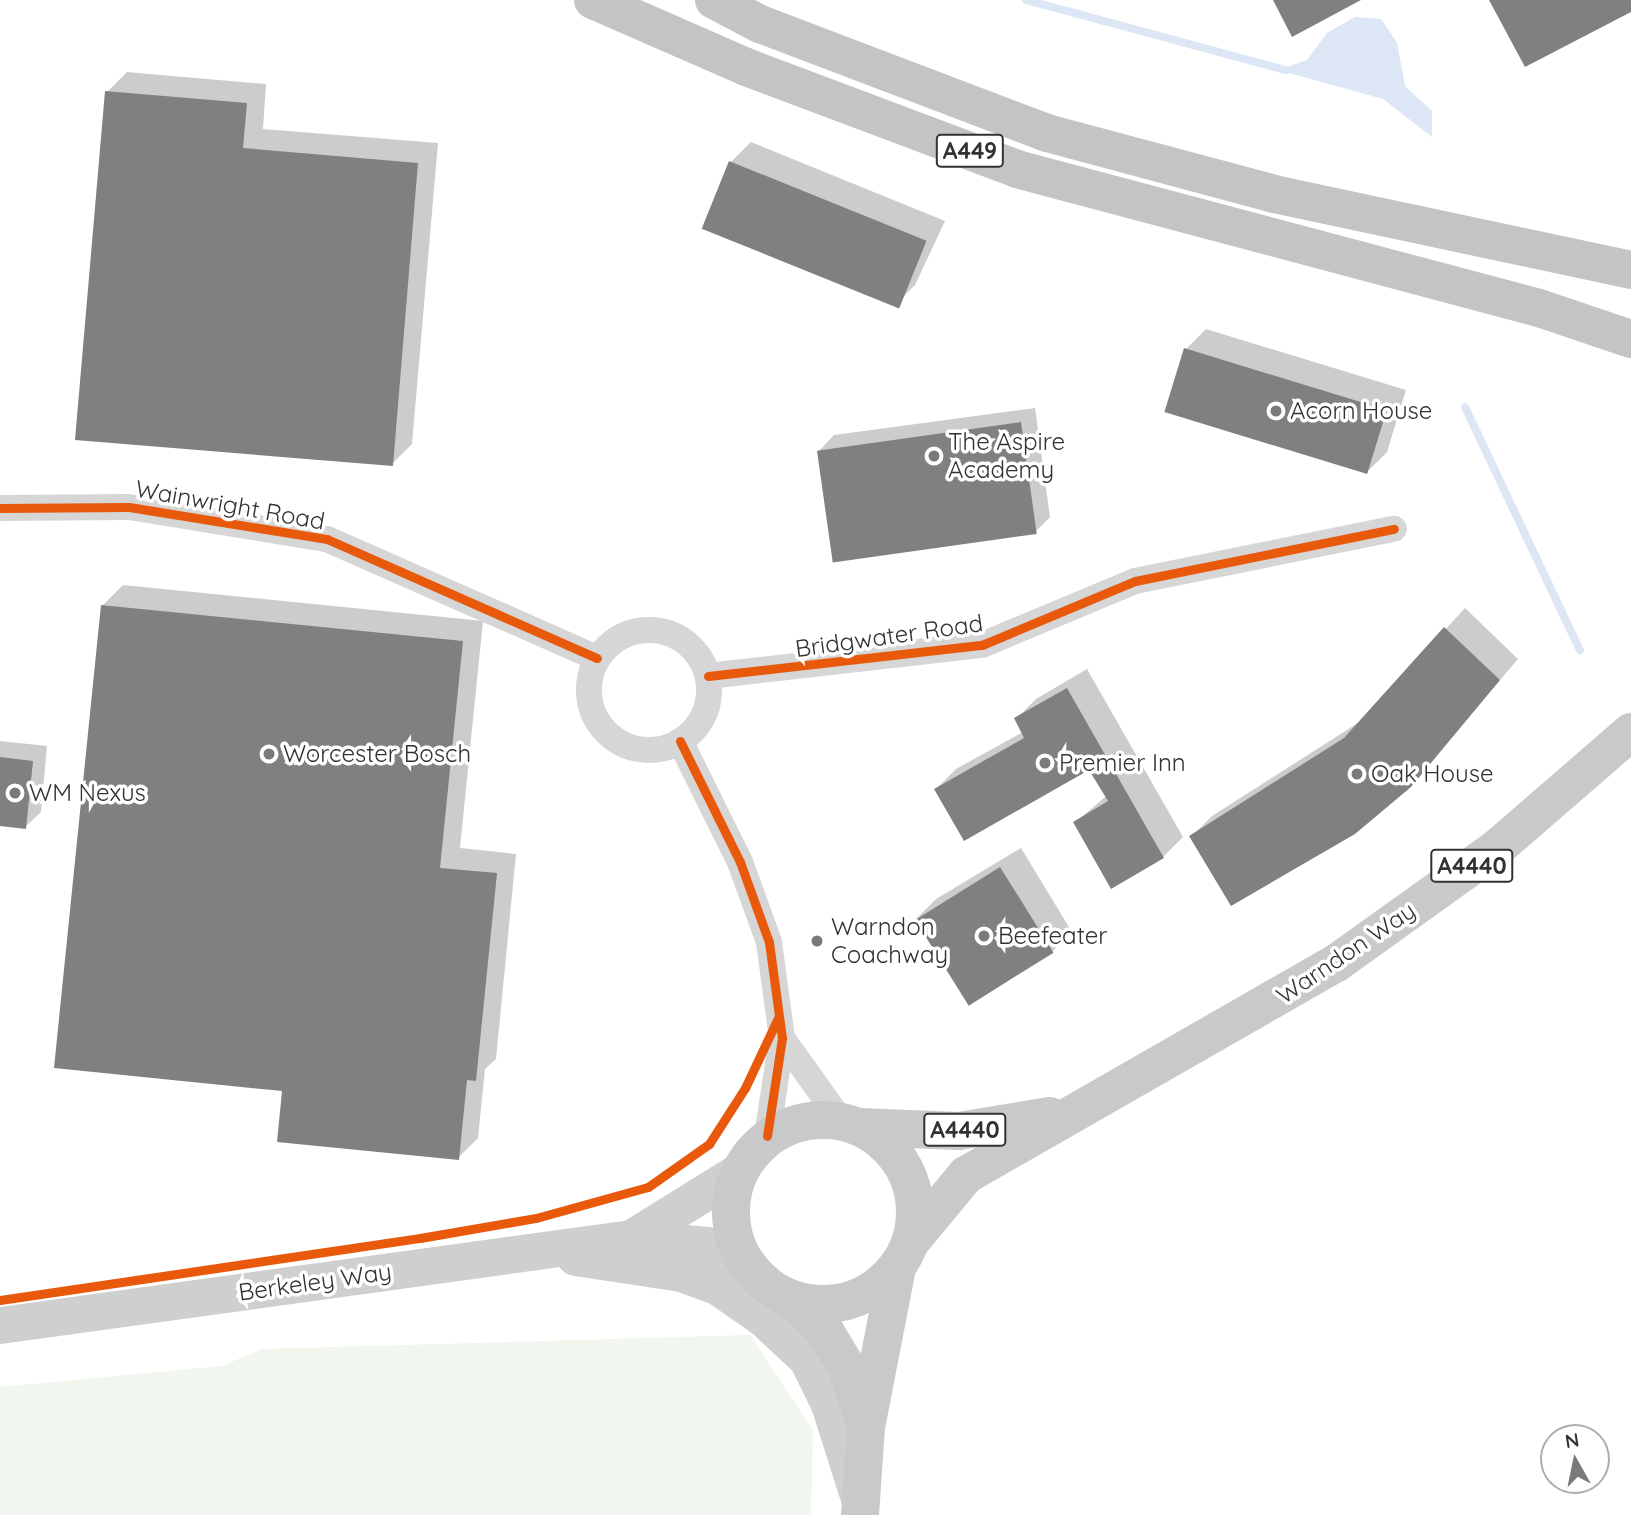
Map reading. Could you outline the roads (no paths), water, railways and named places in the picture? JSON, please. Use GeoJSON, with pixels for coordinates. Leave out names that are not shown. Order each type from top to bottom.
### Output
{"type":"FeatureCollection","features":[{"type":"Feature","properties":{"kind":"highway","name":"A449"},"geometry":{"type":"LineString","coordinates":[[593,0],[746,67],[1017,169],[1539,308],[1631,340]]}},
{"type":"Feature","properties":{"kind":"highway","name":"A449"},"geometry":{"type":"LineString","coordinates":[[714,0],[760,24],[1047,133],[1287,197],[1631,270]]}},
{"type":"Feature","properties":{"kind":"main road","name":"Warndon Way"},"geometry":{"type":"LineString","coordinates":[[904,1254],[967,1175],[1069,1113],[1129,1086],[1335,964],[1497,848],[1631,732]]}},
{"type":"Feature","properties":{"kind":"main road","name":"Warndon Way"},"geometry":{"type":"LineString","coordinates":[[851,1124],[959,1131],[1069,1113]]}},
{"type":"Feature","properties":{"kind":"main road"},"geometry":{"type":"LineString","coordinates":[[799,1122],[851,1124],[888,1146],[908,1173],[916,1206],[904,1254],[849,1301],[792,1299],[769,1287],[748,1264],[731,1217],[739,1171],[767,1136],[799,1122]]}},
{"type":"Feature","properties":{"kind":"main road","name":"Berkeley Way"},"geometry":{"type":"LineString","coordinates":[[631,1238],[739,1171]]}},
{"type":"Feature","properties":{"kind":"main road","name":"Berkeley Way"},"geometry":{"type":"LineString","coordinates":[[0,1325],[631,1238],[708,1245],[748,1264]]}},
{"type":"Feature","properties":{"kind":"main road"},"geometry":{"type":"LineString","coordinates":[[540,1251],[681,1273],[717,1286],[763,1318],[807,1359],[830,1404],[860,1511]]}},
{"type":"Feature","properties":{"kind":"main road","name":"A4440"},"geometry":{"type":"LineString","coordinates":[[860,1511],[866,1427],[904,1254]]}},
{"type":"Feature","properties":{"kind":"main road","name":"A4440"},"geometry":{"type":"LineString","coordinates":[[792,1299],[825,1331],[845,1364],[866,1427]]}},
{"type":"Feature","properties":{"kind":"street","name":"Wainwright Road"},"geometry":{"type":"LineString","coordinates":[[0,508],[129,507],[327,540],[597,658]]}},
{"type":"Feature","properties":{"kind":"street","name":"Bridgwater Road"},"geometry":{"type":"LineString","coordinates":[[708,676],[982,645],[1135,581],[1394,529]]}},
{"type":"Feature","properties":{"kind":"street"},"geometry":{"type":"LineString","coordinates":[[665,632],[692,648],[708,676],[705,713],[680,741],[645,750],[602,729],[588,692],[597,658],[627,634],[665,632]]}},
{"type":"Feature","properties":{"kind":"street"},"geometry":{"type":"LineString","coordinates":[[680,741],[740,862],[769,942],[782,1038],[767,1136]]}},
{"type":"Feature","properties":{"kind":"street"},"geometry":{"type":"LineString","coordinates":[[782,1038],[851,1124]]}},
{"type":"Feature","properties":{"kind":"waterway"},"geometry":{"type":"LineString","coordinates":[[1026,0],[1286,70]]}},
{"type":"Feature","properties":{"kind":"waterway"},"geometry":{"type":"LineString","coordinates":[[1465,407],[1580,650]]}},
{"type":"Feature","properties":{"kind":"place","name":"Acorn House"},"geometry":{"type":"Point","coordinates":[1276,411]}},
{"type":"Feature","properties":{"kind":"place","name":"The Aspire Academy"},"geometry":{"type":"Point","coordinates":[934,456]}},
{"type":"Feature","properties":{"kind":"place","name":"Worcester Bosch"},"geometry":{"type":"Point","coordinates":[269,754]}},
{"type":"Feature","properties":{"kind":"place","name":"Premier Inn"},"geometry":{"type":"Point","coordinates":[1045,763]}},
{"type":"Feature","properties":{"kind":"place","name":"Oak House"},"geometry":{"type":"Point","coordinates":[1357,774]}},
{"type":"Feature","properties":{"kind":"place","name":"WM Nexus"},"geometry":{"type":"Point","coordinates":[15,793]}},
{"type":"Feature","properties":{"kind":"place","name":"Beefeater"},"geometry":{"type":"Point","coordinates":[984,936]}},
{"type":"Feature","properties":{"kind":"place","name":"Warndon Coachway"},"geometry":{"type":"Point","coordinates":[817,941]}}]}
